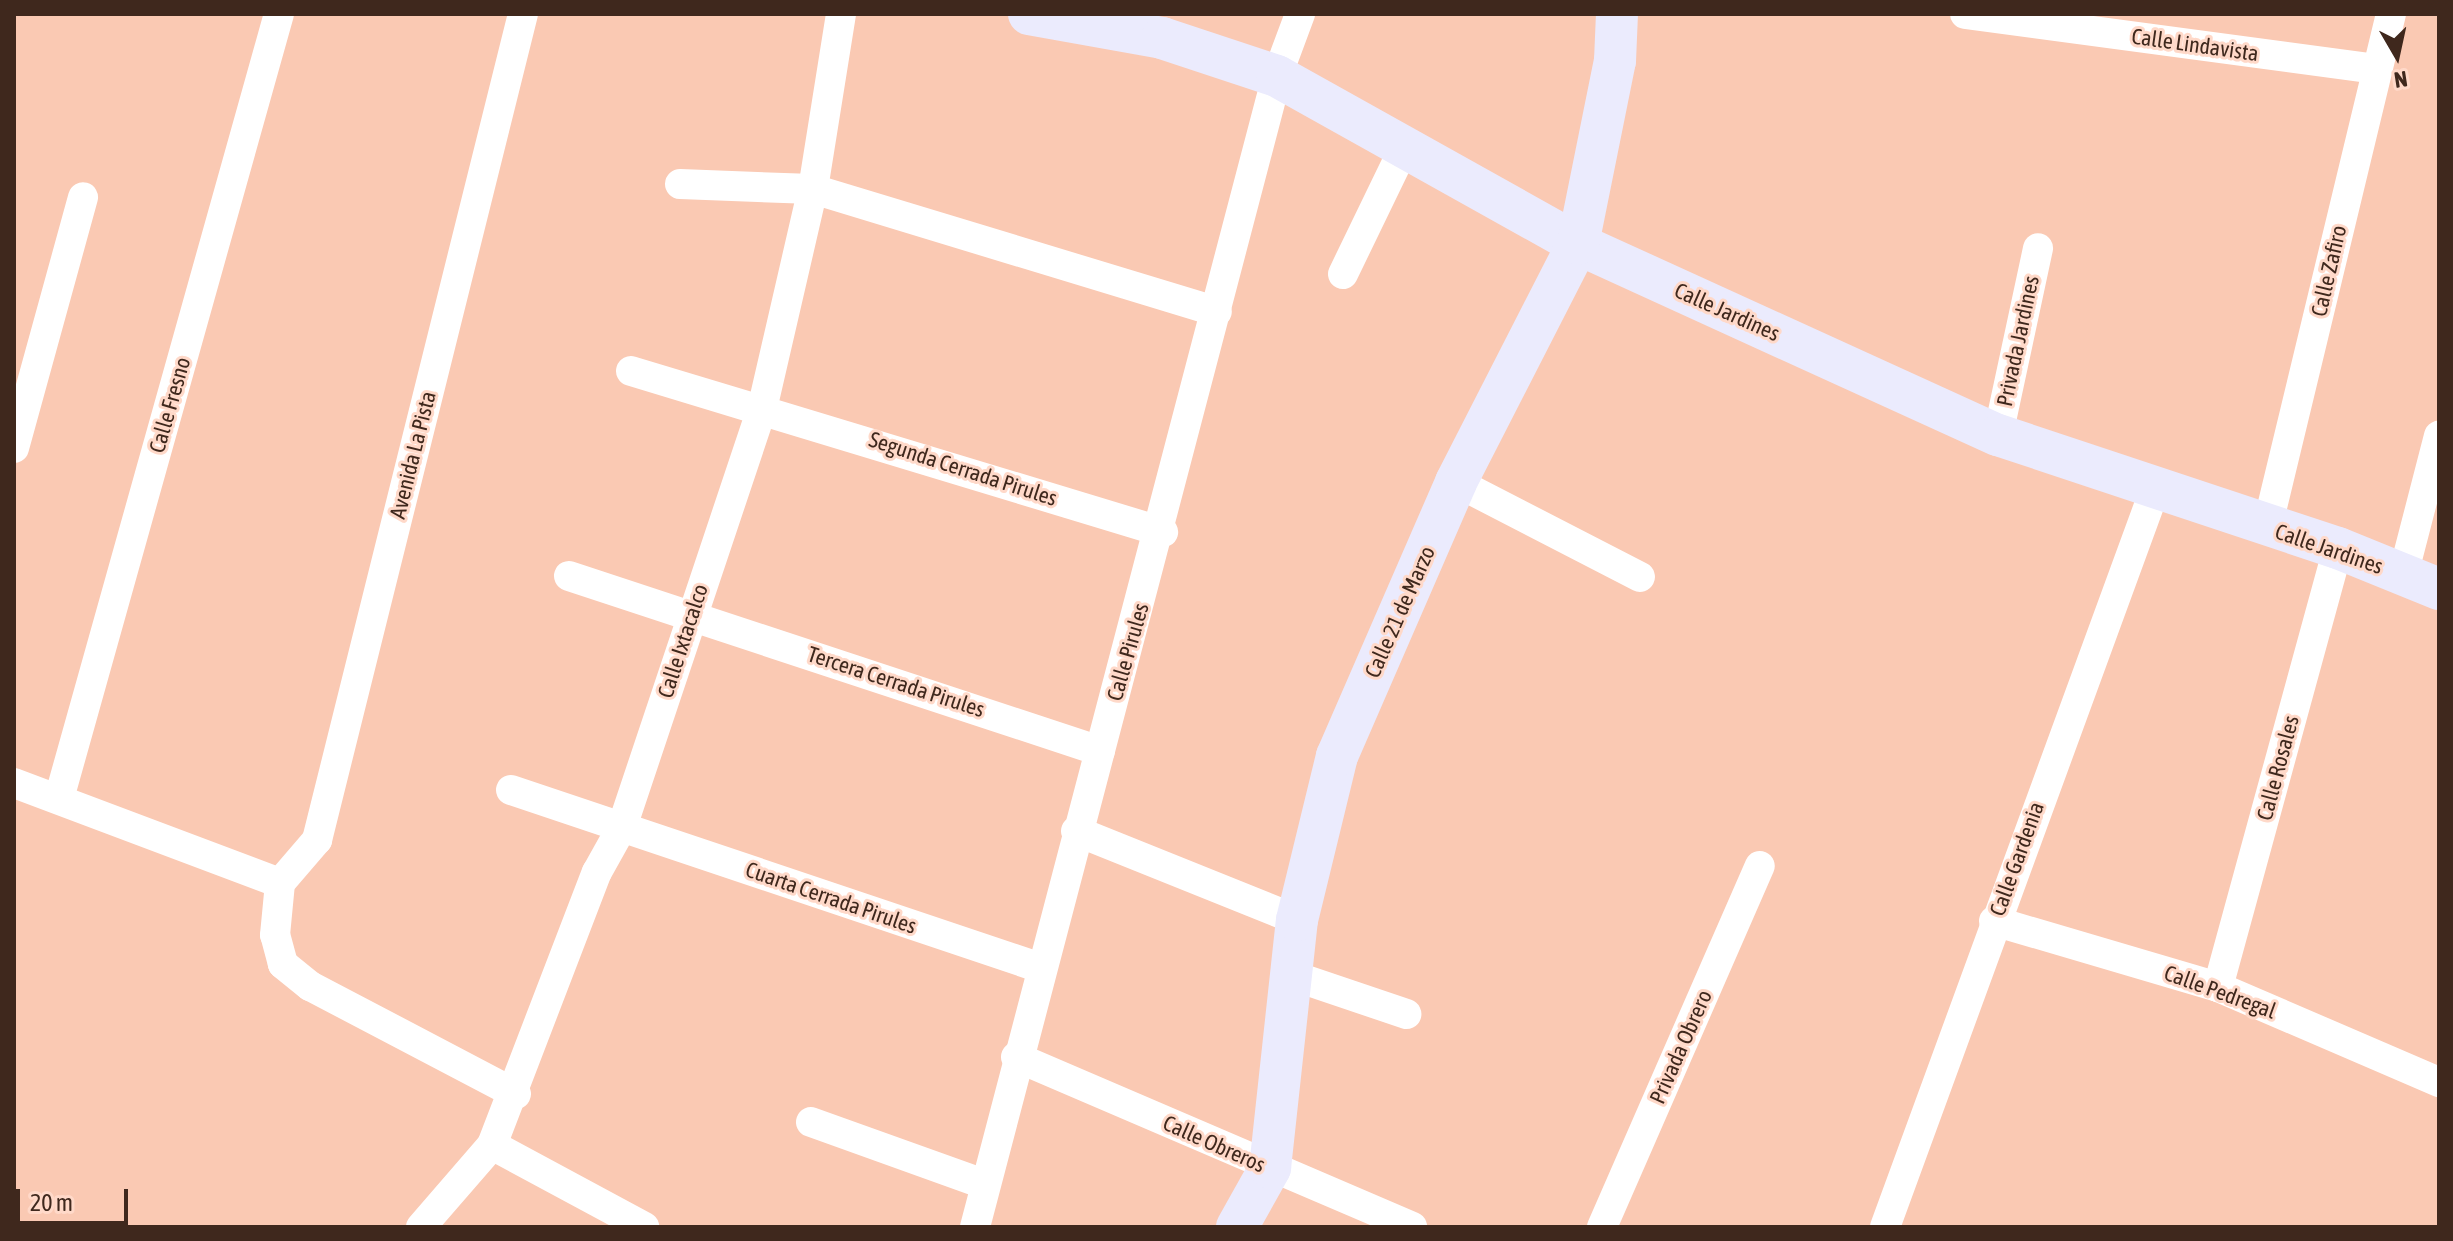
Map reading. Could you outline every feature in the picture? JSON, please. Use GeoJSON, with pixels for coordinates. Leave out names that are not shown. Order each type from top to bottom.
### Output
{"type":"FeatureCollection","features":[{"type":"Feature","properties":{"kind":"main road","name":"Calle Jardines"},"geometry":{"type":"LineString","coordinates":[[1029,14],[1162,38],[1277,76],[1578,244],[1998,435],[2154,492],[2338,548],[2421,582]]}},
{"type":"Feature","properties":{"kind":"main road","name":"Calle 21 de Marzo"},"geometry":{"type":"LineString","coordinates":[[1237,1227],[1270,1168],[1288,974],[1297,920],[1337,756],[1456,482],[1578,244],[1615,61],[1617,14]]}},
{"type":"Feature","properties":{"kind":"street","name":"Calle Fresno"},"geometry":{"type":"LineString","coordinates":[[60,795],[279,14]]}},
{"type":"Feature","properties":{"kind":"street","name":"Avenida La Pista"},"geometry":{"type":"LineString","coordinates":[[280,883],[317,840],[523,14]]}},
{"type":"Feature","properties":{"kind":"street","name":"Calle Ixtacalco"},"geometry":{"type":"LineString","coordinates":[[421,1227],[492,1145],[516,1094],[597,872],[622,827],[763,405],[813,189],[841,14]]}},
{"type":"Feature","properties":{"kind":"street","name":"Calle Pirules"},"geometry":{"type":"LineString","coordinates":[[975,1227],[1076,831],[1163,532],[1277,76],[1300,14]]}},
{"type":"Feature","properties":{"kind":"street","name":"Calle Lindavista"},"geometry":{"type":"LineString","coordinates":[[1965,14],[2377,69]]}},
{"type":"Feature","properties":{"kind":"street","name":"Calle Zafiro"},"geometry":{"type":"LineString","coordinates":[[2267,528],[2391,14]]}},
{"type":"Feature","properties":{"kind":"street"},"geometry":{"type":"LineString","coordinates":[[1343,274],[1405,146]]}},
{"type":"Feature","properties":{"kind":"street"},"geometry":{"type":"LineString","coordinates":[[680,184],[813,189],[1217,312]]}},
{"type":"Feature","properties":{"kind":"street"},"geometry":{"type":"LineString","coordinates":[[14,448],[83,197]]}},
{"type":"Feature","properties":{"kind":"street","name":"Privada Jardines"},"geometry":{"type":"LineString","coordinates":[[1998,435],[2038,248]]}},
{"type":"Feature","properties":{"kind":"street","name":"Segunda Cerrada Pirules"},"geometry":{"type":"LineString","coordinates":[[631,371],[763,405],[1163,532]]}},
{"type":"Feature","properties":{"kind":"street"},"geometry":{"type":"LineString","coordinates":[[2421,582],[2439,436]]}},
{"type":"Feature","properties":{"kind":"street"},"geometry":{"type":"LineString","coordinates":[[1456,482],[1640,577]]}},
{"type":"Feature","properties":{"kind":"street","name":"Calle Gardenia"},"geometry":{"type":"LineString","coordinates":[[1885,1227],[1994,921],[2154,492]]}},
{"type":"Feature","properties":{"kind":"street","name":"Calle Rosales"},"geometry":{"type":"LineString","coordinates":[[2218,987],[2338,548]]}},
{"type":"Feature","properties":{"kind":"street","name":"Tercera Cerrada Pirules"},"geometry":{"type":"LineString","coordinates":[[569,576],[692,614],[1100,751]]}},
{"type":"Feature","properties":{"kind":"street"},"geometry":{"type":"LineString","coordinates":[[14,783],[60,795],[280,883],[275,935],[283,964],[310,986],[516,1094]]}},
{"type":"Feature","properties":{"kind":"street","name":"Cuarta Cerrada Pirules"},"geometry":{"type":"LineString","coordinates":[[511,790],[1041,968]]}},
{"type":"Feature","properties":{"kind":"street"},"geometry":{"type":"LineString","coordinates":[[1076,831],[1297,920]]}},
{"type":"Feature","properties":{"kind":"street","name":"Privada Obrero"},"geometry":{"type":"LineString","coordinates":[[1602,1227],[1760,866]]}},
{"type":"Feature","properties":{"kind":"street","name":"Calle Pedregal"},"geometry":{"type":"LineString","coordinates":[[1994,921],[2218,987],[2439,1082]]}},
{"type":"Feature","properties":{"kind":"street"},"geometry":{"type":"LineString","coordinates":[[1288,974],[1406,1014]]}},
{"type":"Feature","properties":{"kind":"street","name":"Calle Obreros"},"geometry":{"type":"LineString","coordinates":[[1016,1057],[1407,1226]]}},
{"type":"Feature","properties":{"kind":"street"},"geometry":{"type":"LineString","coordinates":[[811,1122],[984,1184]]}},
{"type":"Feature","properties":{"kind":"street"},"geometry":{"type":"LineString","coordinates":[[492,1145],[644,1227]]}}]}
